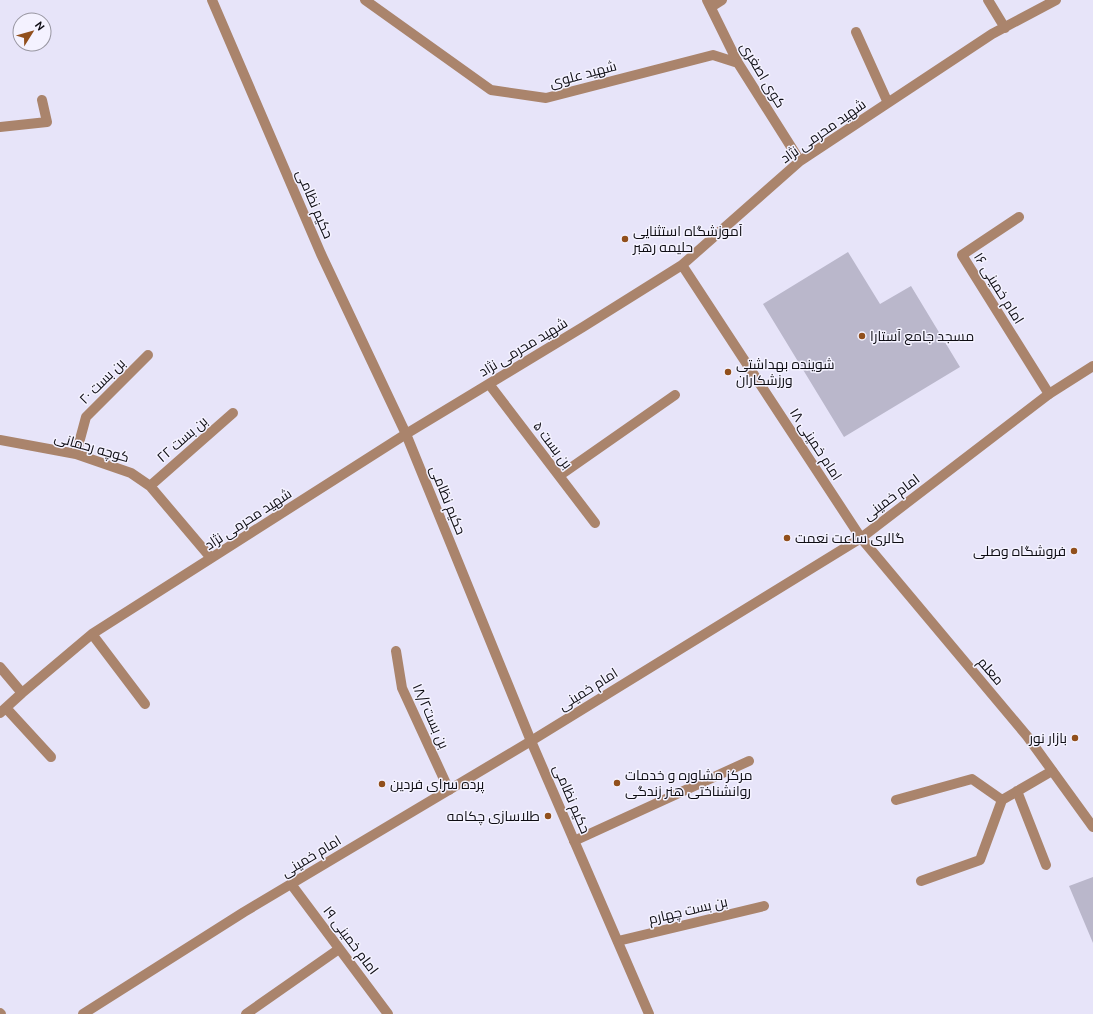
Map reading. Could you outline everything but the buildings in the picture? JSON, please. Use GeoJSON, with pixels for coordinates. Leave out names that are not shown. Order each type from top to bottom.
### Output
{"type":"FeatureCollection","features":[{"type":"Feature","properties":{"kind":"street","name":"حکیم نظامی"},"geometry":{"type":"LineString","coordinates":[[212,0],[321,254],[406,434],[531,741],[649,1014]]}},
{"type":"Feature","properties":{"kind":"street","name":"شهید علوی"},"geometry":{"type":"LineString","coordinates":[[365,0],[491,90],[546,98],[713,55],[738,63]]}},
{"type":"Feature","properties":{"kind":"street"},"geometry":{"type":"LineString","coordinates":[[709,3],[722,0]]}},
{"type":"Feature","properties":{"kind":"street"},"geometry":{"type":"LineString","coordinates":[[988,0],[1005,28]]}},
{"type":"Feature","properties":{"kind":"street","name":"شهید محرمی نژاد"},"geometry":{"type":"LineString","coordinates":[[3,710],[92,634],[406,434],[682,265],[800,161],[992,34],[1056,0]]}},
{"type":"Feature","properties":{"kind":"street","name":"کوی اصغری"},"geometry":{"type":"LineString","coordinates":[[709,3],[738,63],[800,161]]}},
{"type":"Feature","properties":{"kind":"street"},"geometry":{"type":"LineString","coordinates":[[856,32],[888,103]]}},
{"type":"Feature","properties":{"kind":"street"},"geometry":{"type":"LineString","coordinates":[[0,127],[47,122],[42,100]]}},
{"type":"Feature","properties":{"kind":"street","name":"امام خمینی ۱۶"},"geometry":{"type":"LineString","coordinates":[[1019,217],[962,255],[1049,394]]}},
{"type":"Feature","properties":{"kind":"street","name":"امام خمینی ۱۸"},"geometry":{"type":"LineString","coordinates":[[682,265],[861,538]]}},
{"type":"Feature","properties":{"kind":"street","name":"بن بست ۲۰"},"geometry":{"type":"LineString","coordinates":[[76,454],[86,417],[148,355]]}},
{"type":"Feature","properties":{"kind":"street","name":"امام خمینی"},"geometry":{"type":"LineString","coordinates":[[84,1014],[244,912],[531,741],[861,538],[1049,394],[1093,366]]}},
{"type":"Feature","properties":{"kind":"street","name":"بن بست ۵"},"geometry":{"type":"LineString","coordinates":[[489,384],[595,524]]}},
{"type":"Feature","properties":{"kind":"street"},"geometry":{"type":"LineString","coordinates":[[559,476],[675,395]]}},
{"type":"Feature","properties":{"kind":"street","name":"بن بست ۲۲"},"geometry":{"type":"LineString","coordinates":[[150,486],[233,413]]}},
{"type":"Feature","properties":{"kind":"street","name":"کوچه رحمانی"},"geometry":{"type":"LineString","coordinates":[[0,440],[76,454],[131,472],[150,486],[211,558]]}},
{"type":"Feature","properties":{"kind":"street","name":"معلم"},"geometry":{"type":"LineString","coordinates":[[861,538],[1027,736],[1093,827]]}},
{"type":"Feature","properties":{"kind":"street"},"geometry":{"type":"LineString","coordinates":[[92,634],[145,704]]}},
{"type":"Feature","properties":{"kind":"street","name":"بن بست۱۸/۲"},"geometry":{"type":"LineString","coordinates":[[396,651],[402,688],[449,790]]}},
{"type":"Feature","properties":{"kind":"street"},"geometry":{"type":"LineString","coordinates":[[0,667],[22,693]]}},
{"type":"Feature","properties":{"kind":"street"},"geometry":{"type":"LineString","coordinates":[[3,710],[51,757]]}},
{"type":"Feature","properties":{"kind":"street"},"geometry":{"type":"LineString","coordinates":[[574,841],[749,761]]}},
{"type":"Feature","properties":{"kind":"street"},"geometry":{"type":"LineString","coordinates":[[920,881],[980,860],[1002,800],[1052,771]]}},
{"type":"Feature","properties":{"kind":"street"},"geometry":{"type":"LineString","coordinates":[[896,800],[972,779],[1002,800]]}},
{"type":"Feature","properties":{"kind":"street"},"geometry":{"type":"LineString","coordinates":[[1017,791],[1046,865]]}},
{"type":"Feature","properties":{"kind":"street","name":"امام خمینی ۱۹"},"geometry":{"type":"LineString","coordinates":[[291,884],[388,1014]]}},
{"type":"Feature","properties":{"kind":"street","name":"بن بست چهارم"},"geometry":{"type":"LineString","coordinates":[[618,941],[764,906]]}},
{"type":"Feature","properties":{"kind":"street"},"geometry":{"type":"LineString","coordinates":[[246,1014],[339,949]]}},
{"type":"Feature","properties":{"kind":"place","name":"آموزشگاه استثنایی حلیمه رهبر"},"geometry":{"type":"Point","coordinates":[625,239]}},
{"type":"Feature","properties":{"kind":"place","name":"مسجد جامع آستارا"},"geometry":{"type":"Point","coordinates":[862,336]}},
{"type":"Feature","properties":{"kind":"place","name":"شوینده بهداشتی ورزشکاران"},"geometry":{"type":"Point","coordinates":[728,372]}},
{"type":"Feature","properties":{"kind":"place","name":"گالری ساعت نعمت"},"geometry":{"type":"Point","coordinates":[787,538]}},
{"type":"Feature","properties":{"kind":"place","name":"فروشگاه وصلی"},"geometry":{"type":"Point","coordinates":[1074,551]}},
{"type":"Feature","properties":{"kind":"place","name":"بازار نور"},"geometry":{"type":"Point","coordinates":[1075,738]}},
{"type":"Feature","properties":{"kind":"place","name":"مرکز مشاوره و خدمات روانشناختی هنر زندگی"},"geometry":{"type":"Point","coordinates":[617,783]}},
{"type":"Feature","properties":{"kind":"place","name":"پرده سرای فردین"},"geometry":{"type":"Point","coordinates":[382,784]}},
{"type":"Feature","properties":{"kind":"place","name":"طلاسازی چکامه"},"geometry":{"type":"Point","coordinates":[548,816]}}]}
